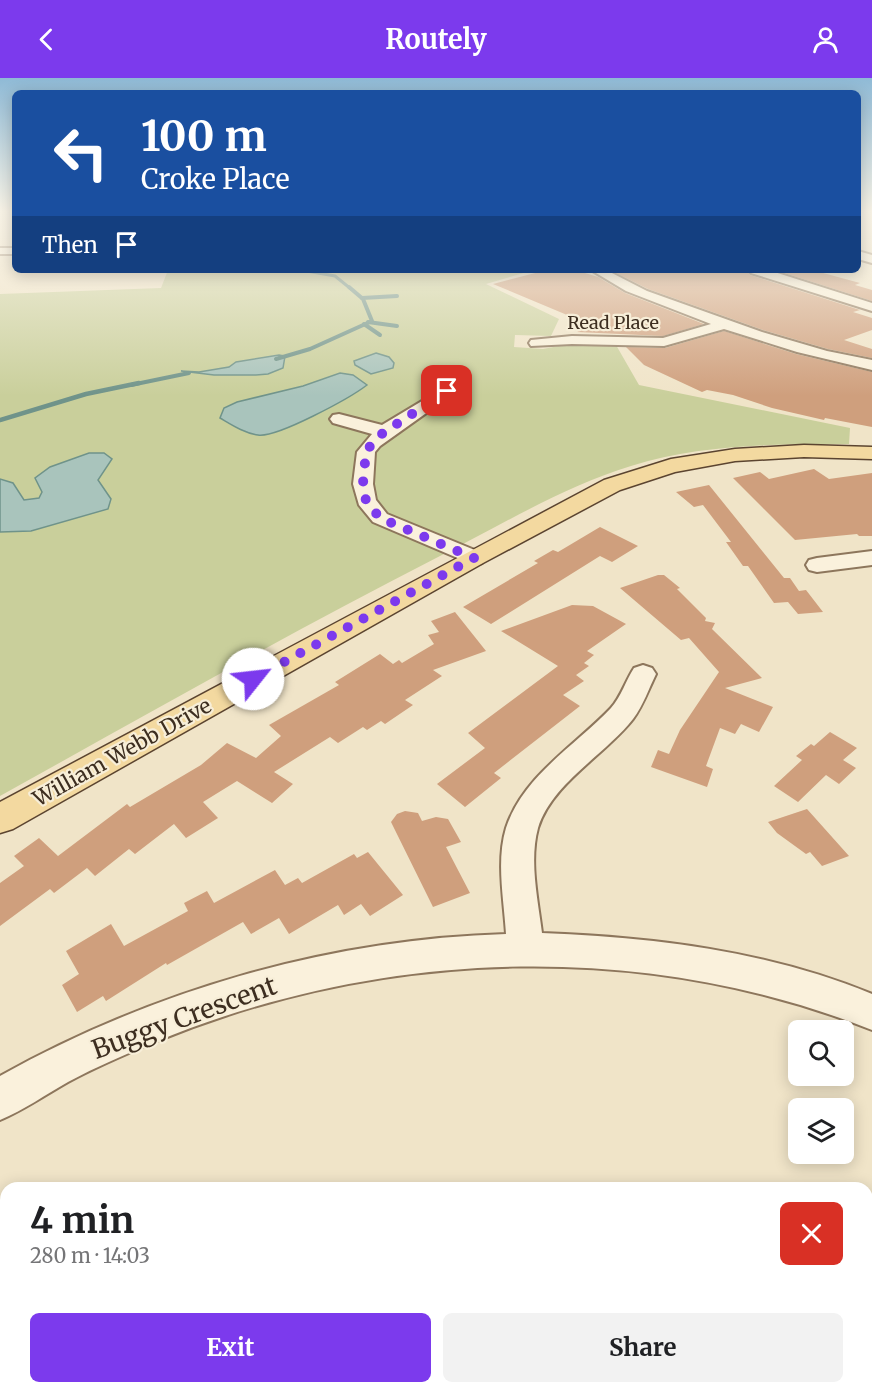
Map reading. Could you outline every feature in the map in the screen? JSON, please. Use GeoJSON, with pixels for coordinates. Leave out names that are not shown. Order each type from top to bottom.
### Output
{"type":"FeatureCollection","features":[{"type":"Feature","properties":{"kind":"main road","name":"William Webb Drive"},"geometry":{"type":"LineString","coordinates":[[0,819],[607,487],[661,469],[724,456],[804,451],[872,453]]}},
{"type":"Feature","properties":{"kind":"street"},"geometry":{"type":"LineString","coordinates":[[603,273],[639,292],[791,348],[872,365]]}},
{"type":"Feature","properties":{"kind":"street"},"geometry":{"type":"LineString","coordinates":[[766,273],[872,307]]}},
{"type":"Feature","properties":{"kind":"street","name":"Read Place"},"geometry":{"type":"LineString","coordinates":[[536,343],[572,340],[658,343],[725,324]]}},
{"type":"Feature","properties":{"kind":"street"},"geometry":{"type":"LineString","coordinates":[[447,391],[386,432],[366,452],[363,467],[366,501],[380,518],[474,558]]}},
{"type":"Feature","properties":{"kind":"street"},"geometry":{"type":"LineString","coordinates":[[339,419],[386,432]]}},
{"type":"Feature","properties":{"kind":"street"},"geometry":{"type":"LineString","coordinates":[[817,565],[872,558]]}},
{"type":"Feature","properties":{"kind":"street"},"geometry":{"type":"LineString","coordinates":[[525,948],[518,855],[522,829],[532,806],[551,782],[623,712],[643,674]]}},
{"type":"Feature","properties":{"kind":"street","name":"Buggy Crescent"},"geometry":{"type":"LineString","coordinates":[[0,1099],[71,1059],[181,1013],[282,980],[381,959],[429,953],[525,948],[629,953],[736,971],[848,1001],[872,1012]]}},
{"type":"Feature","properties":{"kind":"green space"},"geometry":{"type":"Polygon","coordinates":[[[167,273],[522,273],[486,284],[559,319],[551,336],[515,335],[514,347],[543,349],[569,344],[616,345],[639,385],[850,428],[849,444],[766,445],[711,449],[657,459],[606,474],[534,507],[329,614],[0,796],[0,294],[161,288],[167,273]]]}},
{"type":"Feature","properties":{"kind":"water"},"geometry":{"type":"Polygon","coordinates":[[[376,353],[389,357],[394,363],[393,368],[371,374],[355,365],[354,361],[376,353]]]}},
{"type":"Feature","properties":{"kind":"water"},"geometry":{"type":"Polygon","coordinates":[[[285,356],[283,368],[268,374],[214,375],[181,371],[199,372],[229,367],[236,362],[285,356]]]}},
{"type":"Feature","properties":{"kind":"water"},"geometry":{"type":"Polygon","coordinates":[[[340,373],[353,375],[367,385],[330,407],[281,430],[258,435],[220,418],[224,408],[237,402],[303,386],[340,373]]]}},
{"type":"Feature","properties":{"kind":"water"},"geometry":{"type":"Polygon","coordinates":[[[89,453],[104,453],[112,459],[98,480],[111,499],[108,509],[31,531],[0,532],[0,479],[13,483],[24,500],[39,498],[42,492],[35,478],[50,467],[89,453]]]}},
{"type":"Feature","properties":{"kind":"building"},"geometry":{"type":"Polygon","coordinates":[[[534,273],[586,273],[598,277],[625,293],[704,324],[663,336],[577,332],[591,325],[493,284],[534,273]]]}},
{"type":"Feature","properties":{"kind":"building"},"geometry":{"type":"Polygon","coordinates":[[[617,273],[749,273],[860,310],[853,312],[872,318],[872,330],[844,340],[872,349],[872,358],[828,349],[763,330],[648,289],[617,273]]]}},
{"type":"Feature","properties":{"kind":"building"},"geometry":{"type":"Polygon","coordinates":[[[786,273],[824,273],[860,283],[855,285],[872,290],[872,301],[786,273]]]}},
{"type":"Feature","properties":{"kind":"building"},"geometry":{"type":"Polygon","coordinates":[[[724,331],[796,354],[872,372],[872,427],[825,418],[824,420],[772,408],[733,395],[707,390],[702,392],[644,365],[626,347],[665,348],[724,331]]]}},
{"type":"Feature","properties":{"kind":"building"},"geometry":{"type":"Polygon","coordinates":[[[814,469],[829,479],[872,473],[872,536],[857,534],[795,540],[733,478],[760,472],[769,479],[814,469]]]}},
{"type":"Feature","properties":{"kind":"building"},"geometry":{"type":"Polygon","coordinates":[[[709,485],[784,578],[790,578],[799,591],[806,590],[823,612],[798,614],[788,602],[774,603],[748,566],[743,566],[726,542],[731,542],[703,505],[694,507],[676,492],[709,485]]]}},
{"type":"Feature","properties":{"kind":"building"},"geometry":{"type":"Polygon","coordinates":[[[600,527],[638,546],[612,562],[600,556],[491,624],[463,607],[538,563],[534,561],[553,550],[558,552],[600,527]]]}},
{"type":"Feature","properties":{"kind":"building"},"geometry":{"type":"Polygon","coordinates":[[[664,575],[680,588],[677,589],[706,618],[705,621],[715,623],[712,629],[762,678],[725,688],[773,707],[759,732],[741,724],[735,734],[720,728],[706,766],[713,769],[707,787],[651,767],[658,750],[669,754],[680,730],[719,672],[689,638],[681,640],[620,588],[664,575]]]}},
{"type":"Feature","properties":{"kind":"building"},"geometry":{"type":"Polygon","coordinates":[[[572,605],[593,606],[626,624],[587,651],[594,655],[584,663],[589,666],[576,675],[584,681],[563,695],[580,706],[494,773],[501,778],[465,807],[437,784],[485,748],[468,733],[558,666],[501,631],[572,605]]]}},
{"type":"Feature","properties":{"kind":"building"},"geometry":{"type":"Polygon","coordinates":[[[455,612],[486,651],[433,670],[442,676],[405,700],[413,705],[385,724],[381,721],[367,730],[363,727],[338,743],[330,737],[274,772],[293,784],[272,803],[237,781],[203,802],[218,818],[186,838],[174,824],[135,854],[129,849],[95,876],[87,868],[54,893],[50,889],[0,926],[0,883],[24,866],[14,856],[39,838],[58,856],[127,804],[130,807],[201,765],[227,743],[256,758],[281,736],[269,725],[339,685],[335,682],[380,654],[393,664],[399,660],[402,663],[434,644],[428,635],[439,632],[431,621],[455,612]]]}},
{"type":"Feature","properties":{"kind":"building"},"geometry":{"type":"Polygon","coordinates":[[[830,732],[857,748],[843,760],[856,768],[839,784],[826,775],[798,802],[774,786],[802,760],[796,756],[811,744],[814,746],[830,732]]]}},
{"type":"Feature","properties":{"kind":"building"},"geometry":{"type":"Polygon","coordinates":[[[807,809],[849,856],[822,866],[810,852],[806,854],[777,833],[768,822],[807,809]]]}},
{"type":"Feature","properties":{"kind":"building"},"geometry":{"type":"Polygon","coordinates":[[[405,811],[418,813],[422,821],[436,817],[448,819],[461,842],[446,847],[470,893],[433,907],[391,822],[397,814],[405,811]]]}},
{"type":"Feature","properties":{"kind":"building"},"geometry":{"type":"Polygon","coordinates":[[[368,852],[403,895],[370,916],[361,904],[344,915],[338,905],[289,934],[279,918],[251,934],[243,922],[167,965],[166,963],[106,1001],[103,996],[77,1012],[62,985],[79,974],[66,951],[111,924],[124,946],[188,911],[184,903],[207,891],[214,903],[275,870],[285,885],[298,878],[302,883],[354,854],[357,858],[368,852]]]}},
{"type":"Feature","properties":{"kind":"waterway"},"geometry":{"type":"LineString","coordinates":[[320,273],[335,276],[351,289]]}},
{"type":"Feature","properties":{"kind":"waterway"},"geometry":{"type":"LineString","coordinates":[[349,287],[363,299],[372,321],[369,322]]}},
{"type":"Feature","properties":{"kind":"waterway"},"geometry":{"type":"LineString","coordinates":[[362,298],[397,296]]}},
{"type":"Feature","properties":{"kind":"waterway"},"geometry":{"type":"LineString","coordinates":[[365,324],[369,322]]}},
{"type":"Feature","properties":{"kind":"waterway"},"geometry":{"type":"LineString","coordinates":[[369,322],[397,326]]}},
{"type":"Feature","properties":{"kind":"waterway"},"geometry":{"type":"LineString","coordinates":[[276,359],[310,349],[365,324]]}},
{"type":"Feature","properties":{"kind":"waterway"},"geometry":{"type":"LineString","coordinates":[[365,324],[380,335]]}},
{"type":"Feature","properties":{"kind":"waterway"},"geometry":{"type":"LineString","coordinates":[[131,385],[189,373]]}},
{"type":"Feature","properties":{"kind":"waterway"},"geometry":{"type":"LineString","coordinates":[[0,420],[86,394],[139,383]]}},
{"type":"Feature","properties":{"kind":"route"},"geometry":{"type":"LineString","coordinates":[[253,679],[474,558],[380,518],[366,501],[363,483],[366,452],[373,442],[447,391]]}}]}
